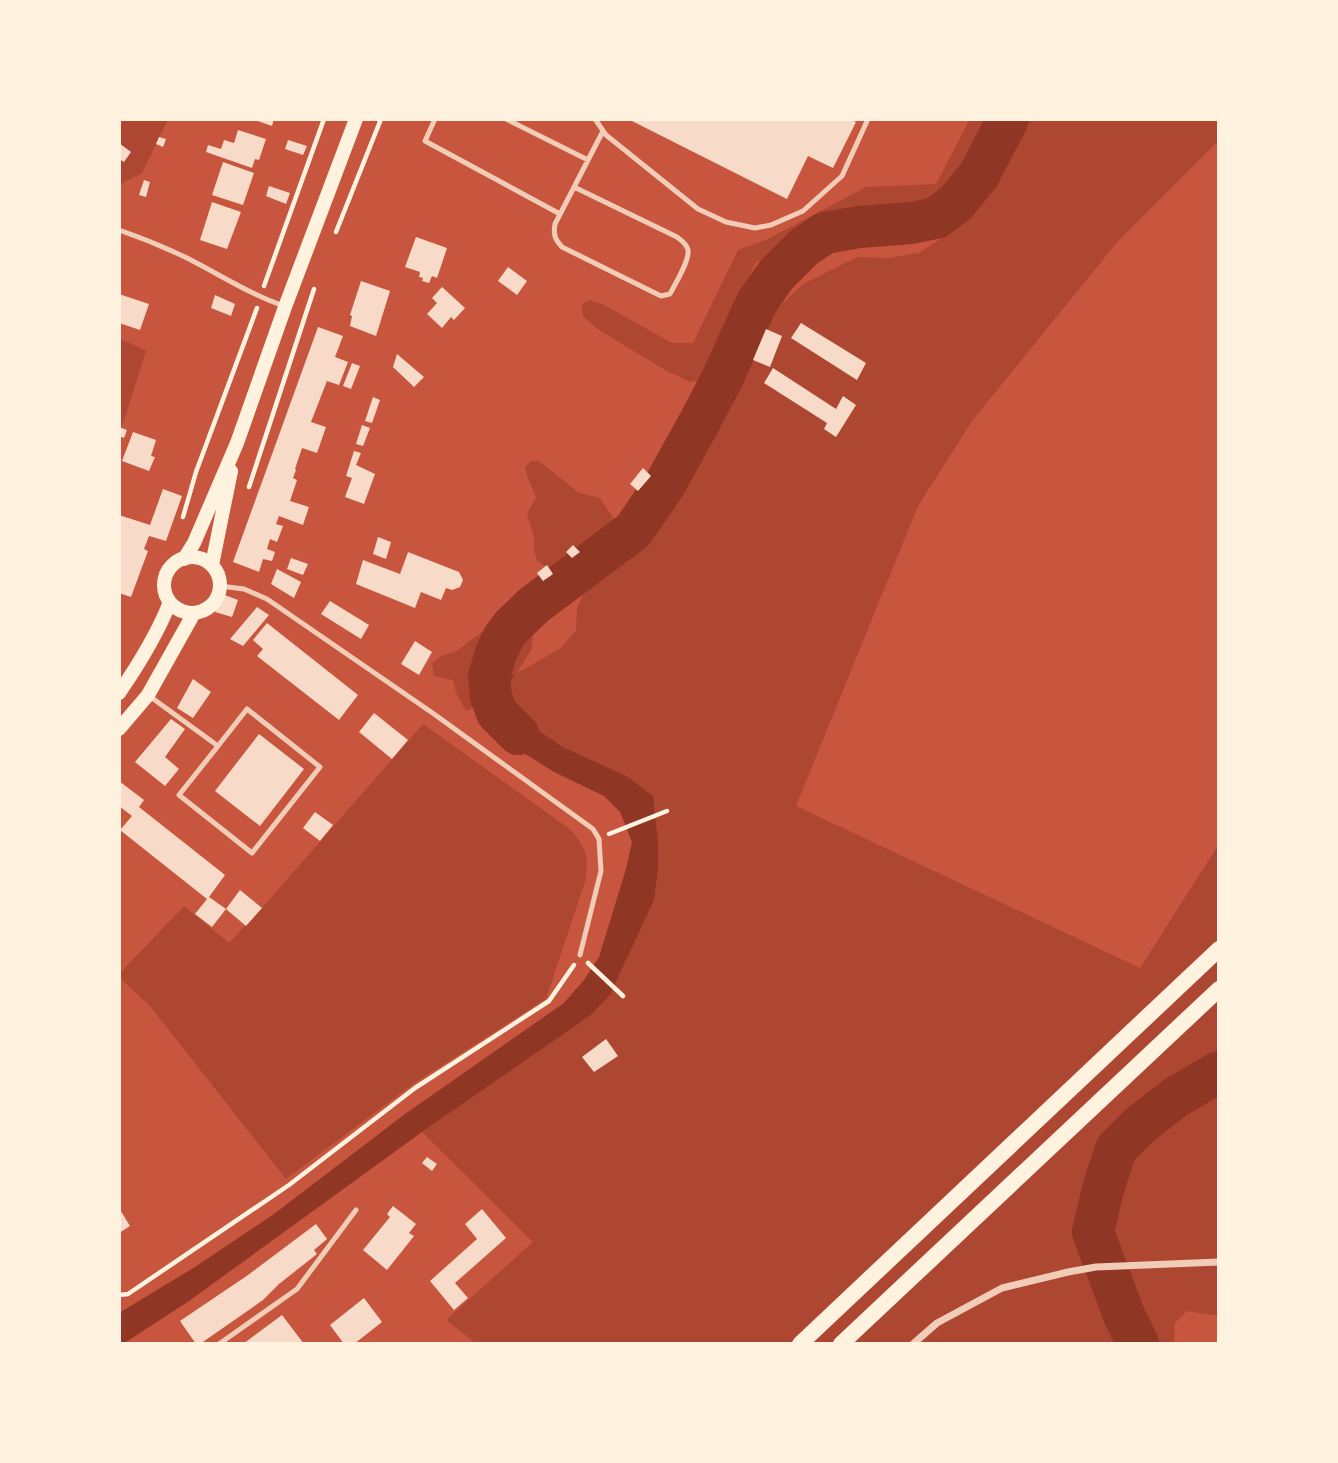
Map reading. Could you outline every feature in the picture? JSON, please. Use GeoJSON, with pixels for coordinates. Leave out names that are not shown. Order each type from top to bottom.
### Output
{"type":"FeatureCollection","features":[{"type":"Feature","properties":{"kind":"main road"},"geometry":{"type":"LineString","coordinates":[[184,559],[198,558],[212,565],[219,577],[220,586],[215,601],[203,611],[185,612],[176,608],[166,593],[166,577],[173,566],[184,559],[194,543],[237,443],[356,119]]}},
{"type":"Feature","properties":{"kind":"main road"},"geometry":{"type":"LineString","coordinates":[[212,565],[237,443]]}},
{"type":"Feature","properties":{"kind":"main road"},"geometry":{"type":"LineString","coordinates":[[119,693],[162,624],[170,601]]}},
{"type":"Feature","properties":{"kind":"main road"},"geometry":{"type":"LineString","coordinates":[[119,729],[148,695],[194,613]]}},
{"type":"Feature","properties":{"kind":"main road"},"geometry":{"type":"LineString","coordinates":[[137,668],[148,695]]}},
{"type":"Feature","properties":{"kind":"main road"},"geometry":{"type":"LineString","coordinates":[[800,1344],[1219,949]]}},
{"type":"Feature","properties":{"kind":"main road"},"geometry":{"type":"LineString","coordinates":[[841,1344],[1219,989]]}},
{"type":"Feature","properties":{"kind":"street"},"geometry":{"type":"LineString","coordinates":[[913,1344],[937,1323],[1002,1288],[1091,1268],[1219,1262]]}},
{"type":"Feature","properties":{"kind":"lane"},"geometry":{"type":"LineString","coordinates":[[435,119],[425,141],[560,214]]}},
{"type":"Feature","properties":{"kind":"lane"},"geometry":{"type":"LineString","coordinates":[[506,119],[587,160]]}},
{"type":"Feature","properties":{"kind":"lane"},"geometry":{"type":"LineString","coordinates":[[595,119],[606,135],[698,209],[726,222],[755,228],[771,225],[803,211],[842,176],[868,119]]}},
{"type":"Feature","properties":{"kind":"lane"},"geometry":{"type":"LineString","coordinates":[[574,187],[677,237],[685,244],[688,257],[670,294],[661,296],[562,247],[556,241],[555,224],[587,160],[603,131]]}},
{"type":"Feature","properties":{"kind":"lane"},"geometry":{"type":"LineString","coordinates":[[119,230],[186,258],[260,298],[285,307]]}},
{"type":"Feature","properties":{"kind":"lane"},"geometry":{"type":"LineString","coordinates":[[220,586],[244,589],[267,599],[434,714],[593,829],[599,839],[601,871],[579,955]]}},
{"type":"Feature","properties":{"kind":"lane"},"geometry":{"type":"LineString","coordinates":[[148,695],[218,746]]}},
{"type":"Feature","properties":{"kind":"lane"},"geometry":{"type":"LineString","coordinates":[[247,709],[320,767],[252,853],[178,795],[218,746],[247,709]]}},
{"type":"Feature","properties":{"kind":"lane"},"geometry":{"type":"LineString","coordinates":[[219,1344],[297,1289],[356,1210]]}},
{"type":"Feature","properties":{"kind":"path"},"geometry":{"type":"LineString","coordinates":[[183,517],[196,472],[324,119]]}},
{"type":"Feature","properties":{"kind":"path"},"geometry":{"type":"LineString","coordinates":[[335,235],[381,119]]}},
{"type":"Feature","properties":{"kind":"path"},"geometry":{"type":"LineString","coordinates":[[247,491],[315,287]]}},
{"type":"Feature","properties":{"kind":"path"},"geometry":{"type":"LineString","coordinates":[[623,828],[667,811]]}},
{"type":"Feature","properties":{"kind":"path"},"geometry":{"type":"LineString","coordinates":[[119,1295],[128,1294],[289,1185],[415,1088],[549,1001],[568,976],[579,955],[623,996]]}},
{"type":"Feature","properties":{"kind":"shaded area"},"geometry":{"type":"Polygon","coordinates":[[[119,119],[168,119],[142,173],[119,185],[119,119]]]}},
{"type":"Feature","properties":{"kind":"shaded area"},"geometry":{"type":"Polygon","coordinates":[[[970,119],[997,119],[946,202],[921,215],[813,232],[785,250],[756,262],[699,380],[690,382],[665,370],[596,328],[583,316],[582,304],[590,300],[672,343],[693,343],[738,250],[768,239],[866,187],[936,184],[970,119]]]}},
{"type":"Feature","properties":{"kind":"shaded area"},"geometry":{"type":"Polygon","coordinates":[[[1026,119],[1219,119],[1219,140],[1118,241],[972,421],[918,506],[796,806],[1140,968],[1219,844],[1219,1316],[1187,1311],[1175,1323],[1174,1344],[477,1344],[446,1320],[533,1242],[422,1132],[591,1015],[610,995],[654,900],[658,840],[653,796],[549,738],[514,711],[506,700],[505,693],[514,675],[502,677],[481,693],[474,707],[466,711],[456,693],[453,680],[434,676],[432,664],[441,656],[455,652],[519,605],[531,605],[532,649],[516,674],[561,648],[576,630],[577,608],[584,593],[652,536],[730,409],[763,322],[803,284],[857,257],[888,258],[919,253],[957,228],[979,207],[1026,119]]]}},
{"type":"Feature","properties":{"kind":"shaded area"},"geometry":{"type":"Polygon","coordinates":[[[119,338],[146,351],[119,436],[119,338]]]}},
{"type":"Feature","properties":{"kind":"shaded area"},"geometry":{"type":"Polygon","coordinates":[[[531,461],[539,461],[579,493],[600,498],[616,522],[607,545],[557,570],[549,569],[537,561],[534,536],[527,514],[536,498],[525,467],[531,461]]]}},
{"type":"Feature","properties":{"kind":"shaded area"},"geometry":{"type":"Polygon","coordinates":[[[515,675],[505,692],[507,702],[524,721],[563,747],[628,777],[653,796],[658,840],[654,900],[610,995],[591,1015],[422,1132],[189,1301],[119,1344],[119,1313],[195,1267],[274,1214],[405,1114],[564,1003],[599,957],[632,842],[620,812],[604,796],[554,772],[511,745],[474,707],[490,685],[515,675]]]}},
{"type":"Feature","properties":{"kind":"shaded area"},"geometry":{"type":"Polygon","coordinates":[[[423,724],[571,830],[586,854],[585,882],[546,999],[413,1084],[286,1179],[150,1006],[119,974],[184,906],[229,943],[423,724]]]}},
{"type":"Feature","properties":{"kind":"building"},"geometry":{"type":"Polygon","coordinates":[[[252,119],[274,119],[272,126],[252,119]]]}},
{"type":"Feature","properties":{"kind":"building"},"geometry":{"type":"Polygon","coordinates":[[[628,119],[849,119],[856,122],[833,168],[808,156],[787,199],[628,119]]]}},
{"type":"Feature","properties":{"kind":"building"},"geometry":{"type":"Polygon","coordinates":[[[238,130],[266,139],[259,160],[255,159],[252,168],[206,152],[208,145],[221,149],[224,140],[234,143],[238,130]]]}},
{"type":"Feature","properties":{"kind":"building"},"geometry":{"type":"Polygon","coordinates":[[[159,137],[166,139],[163,147],[156,144],[159,137]]]}},
{"type":"Feature","properties":{"kind":"building"},"geometry":{"type":"Polygon","coordinates":[[[288,140],[307,146],[303,155],[285,149],[288,140]]]}},
{"type":"Feature","properties":{"kind":"building"},"geometry":{"type":"Polygon","coordinates":[[[119,143],[131,152],[124,162],[119,159],[119,143]]]}},
{"type":"Feature","properties":{"kind":"building"},"geometry":{"type":"Polygon","coordinates":[[[223,162],[254,173],[243,205],[212,195],[223,162]]]}},
{"type":"Feature","properties":{"kind":"building"},"geometry":{"type":"Polygon","coordinates":[[[144,180],[150,182],[146,197],[139,195],[144,180]]]}},
{"type":"Feature","properties":{"kind":"building"},"geometry":{"type":"Polygon","coordinates":[[[269,186],[290,193],[286,204],[266,196],[269,186]]]}},
{"type":"Feature","properties":{"kind":"building"},"geometry":{"type":"Polygon","coordinates":[[[212,202],[241,212],[227,249],[200,240],[212,202]]]}},
{"type":"Feature","properties":{"kind":"building"},"geometry":{"type":"Polygon","coordinates":[[[416,237],[447,248],[437,278],[432,276],[429,283],[422,281],[420,272],[405,267],[416,237]]]}},
{"type":"Feature","properties":{"kind":"building"},"geometry":{"type":"Polygon","coordinates":[[[508,267],[527,281],[517,295],[498,281],[508,267]]]}},
{"type":"Feature","properties":{"kind":"building"},"geometry":{"type":"Polygon","coordinates":[[[361,281],[390,291],[376,336],[350,326],[350,315],[361,281]]]}},
{"type":"Feature","properties":{"kind":"building"},"geometry":{"type":"Polygon","coordinates":[[[442,287],[465,308],[454,320],[451,317],[442,328],[427,314],[437,303],[432,298],[442,287]]]}},
{"type":"Feature","properties":{"kind":"building"},"geometry":{"type":"Polygon","coordinates":[[[119,294],[149,304],[140,330],[119,323],[119,294]]]}},
{"type":"Feature","properties":{"kind":"building"},"geometry":{"type":"Polygon","coordinates":[[[215,295],[235,304],[231,316],[211,308],[215,295]]]}},
{"type":"Feature","properties":{"kind":"building"},"geometry":{"type":"Polygon","coordinates":[[[801,323],[866,363],[857,380],[791,338],[801,323]]]}},
{"type":"Feature","properties":{"kind":"building"},"geometry":{"type":"Polygon","coordinates":[[[318,327],[343,336],[335,357],[348,362],[339,385],[327,381],[311,422],[326,427],[317,453],[302,448],[295,469],[293,478],[297,480],[290,501],[309,507],[303,525],[279,516],[276,524],[283,526],[277,542],[270,539],[267,549],[275,552],[272,561],[263,559],[259,572],[233,562],[318,327]]]}},
{"type":"Feature","properties":{"kind":"building"},"geometry":{"type":"Polygon","coordinates":[[[766,329],[782,336],[770,367],[753,360],[766,329]]]}},
{"type":"Feature","properties":{"kind":"building"},"geometry":{"type":"Polygon","coordinates":[[[397,354],[424,377],[414,387],[393,367],[397,354]]]}},
{"type":"Feature","properties":{"kind":"building"},"geometry":{"type":"Polygon","coordinates":[[[352,363],[360,366],[351,389],[343,386],[352,363]]]}},
{"type":"Feature","properties":{"kind":"building"},"geometry":{"type":"Polygon","coordinates":[[[773,368],[836,409],[843,396],[856,405],[836,437],[824,429],[827,423],[764,383],[773,368]]]}},
{"type":"Feature","properties":{"kind":"building"},"geometry":{"type":"Polygon","coordinates":[[[373,397],[380,400],[372,423],[365,421],[373,397]]]}},
{"type":"Feature","properties":{"kind":"building"},"geometry":{"type":"Polygon","coordinates":[[[362,425],[370,428],[363,446],[356,444],[362,425]]]}},
{"type":"Feature","properties":{"kind":"building"},"geometry":{"type":"Polygon","coordinates":[[[119,427],[127,430],[124,438],[119,436],[119,427]]]}},
{"type":"Feature","properties":{"kind":"building"},"geometry":{"type":"Polygon","coordinates":[[[133,432],[156,440],[151,456],[155,457],[149,471],[122,461],[133,432]]]}},
{"type":"Feature","properties":{"kind":"building"},"geometry":{"type":"Polygon","coordinates":[[[354,451],[361,453],[356,465],[375,474],[364,504],[345,497],[352,478],[346,476],[354,451]]]}},
{"type":"Feature","properties":{"kind":"building"},"geometry":{"type":"Polygon","coordinates":[[[643,468],[651,476],[638,491],[630,484],[643,468]]]}},
{"type":"Feature","properties":{"kind":"building"},"geometry":{"type":"Polygon","coordinates":[[[163,489],[182,496],[166,541],[149,536],[144,549],[148,551],[131,597],[119,593],[119,515],[150,525],[163,489]]]}},
{"type":"Feature","properties":{"kind":"building"},"geometry":{"type":"Polygon","coordinates":[[[378,537],[391,542],[386,559],[373,554],[378,537]]]}},
{"type":"Feature","properties":{"kind":"building"},"geometry":{"type":"Polygon","coordinates":[[[573,545],[580,552],[572,558],[566,552],[573,545]]]}},
{"type":"Feature","properties":{"kind":"building"},"geometry":{"type":"Polygon","coordinates":[[[408,552],[459,572],[463,580],[460,587],[452,590],[446,588],[441,600],[421,592],[415,608],[356,584],[363,560],[400,574],[408,552]]]}},
{"type":"Feature","properties":{"kind":"building"},"geometry":{"type":"Polygon","coordinates":[[[291,558],[308,564],[303,575],[287,569],[291,558]]]}},
{"type":"Feature","properties":{"kind":"building"},"geometry":{"type":"Polygon","coordinates":[[[547,565],[553,574],[543,581],[537,573],[547,565]]]}},
{"type":"Feature","properties":{"kind":"building"},"geometry":{"type":"Polygon","coordinates":[[[277,569],[301,582],[294,598],[271,584],[277,569]]]}},
{"type":"Feature","properties":{"kind":"building"},"geometry":{"type":"Polygon","coordinates":[[[222,594],[238,600],[232,617],[215,612],[222,594]]]}},
{"type":"Feature","properties":{"kind":"building"},"geometry":{"type":"Polygon","coordinates":[[[330,601],[369,625],[361,639],[321,614],[330,601]]]}},
{"type":"Feature","properties":{"kind":"building"},"geometry":{"type":"Polygon","coordinates":[[[257,607],[269,615],[243,646],[230,639],[257,607]]]}},
{"type":"Feature","properties":{"kind":"building"},"geometry":{"type":"Polygon","coordinates":[[[267,623],[358,695],[339,720],[257,656],[263,649],[253,640],[267,623]]]}},
{"type":"Feature","properties":{"kind":"building"},"geometry":{"type":"Polygon","coordinates":[[[415,641],[432,652],[419,675],[401,664],[415,641]]]}},
{"type":"Feature","properties":{"kind":"building"},"geometry":{"type":"Polygon","coordinates":[[[193,679],[211,692],[193,718],[177,708],[193,679]]]}},
{"type":"Feature","properties":{"kind":"building"},"geometry":{"type":"Polygon","coordinates":[[[374,713],[408,740],[392,759],[359,732],[374,713]]]}},
{"type":"Feature","properties":{"kind":"building"},"geometry":{"type":"Polygon","coordinates":[[[171,719],[185,729],[165,757],[179,769],[165,786],[135,762],[171,719]]]}},
{"type":"Feature","properties":{"kind":"building"},"geometry":{"type":"Polygon","coordinates":[[[259,734],[304,769],[260,826],[215,791],[259,734]]]}},
{"type":"Feature","properties":{"kind":"building"},"geometry":{"type":"Polygon","coordinates":[[[119,781],[144,800],[139,807],[225,875],[209,897],[226,909],[212,927],[195,914],[207,899],[120,830],[132,816],[119,806],[119,781]]]}},
{"type":"Feature","properties":{"kind":"building"},"geometry":{"type":"Polygon","coordinates":[[[315,812],[333,825],[320,841],[303,828],[315,812]]]}},
{"type":"Feature","properties":{"kind":"building"},"geometry":{"type":"Polygon","coordinates":[[[240,890],[262,908],[246,926],[226,909],[240,890]]]}},
{"type":"Feature","properties":{"kind":"building"},"geometry":{"type":"Polygon","coordinates":[[[606,1039],[618,1056],[594,1072],[582,1057],[606,1039]]]}},
{"type":"Feature","properties":{"kind":"building"},"geometry":{"type":"Polygon","coordinates":[[[427,1157],[437,1164],[432,1171],[422,1163],[427,1157]]]}},
{"type":"Feature","properties":{"kind":"building"},"geometry":{"type":"Polygon","coordinates":[[[393,1206],[416,1224],[409,1233],[414,1236],[387,1270],[363,1250],[390,1217],[387,1214],[393,1206]]]}},
{"type":"Feature","properties":{"kind":"building"},"geometry":{"type":"Polygon","coordinates":[[[119,1208],[130,1226],[119,1233],[119,1208]]]}},
{"type":"Feature","properties":{"kind":"building"},"geometry":{"type":"Polygon","coordinates":[[[482,1209],[506,1238],[455,1283],[468,1298],[454,1310],[430,1281],[477,1239],[465,1224],[482,1209]]]}},
{"type":"Feature","properties":{"kind":"building"},"geometry":{"type":"Polygon","coordinates":[[[316,1224],[327,1239],[314,1250],[317,1254],[263,1300],[200,1344],[196,1344],[180,1321],[316,1224]]]}},
{"type":"Feature","properties":{"kind":"building"},"geometry":{"type":"Polygon","coordinates":[[[364,1298],[382,1322],[354,1344],[344,1344],[330,1325],[364,1298]]]}},
{"type":"Feature","properties":{"kind":"building"},"geometry":{"type":"Polygon","coordinates":[[[282,1315],[304,1344],[243,1344],[282,1315]]]}},
{"type":"Feature","properties":{"kind":"waterway"},"geometry":{"type":"LineString","coordinates":[[518,734],[497,713],[491,697],[489,677],[503,638],[534,605],[633,531],[664,486],[723,377],[757,302],[776,275],[804,247],[825,233],[936,218],[955,204],[979,175],[1008,119]]}},
{"type":"Feature","properties":{"kind":"waterway"},"geometry":{"type":"LineString","coordinates":[[1138,1344],[1124,1315],[1093,1232],[1103,1189],[1116,1149],[1140,1125],[1176,1097],[1219,1072]]}}]}
